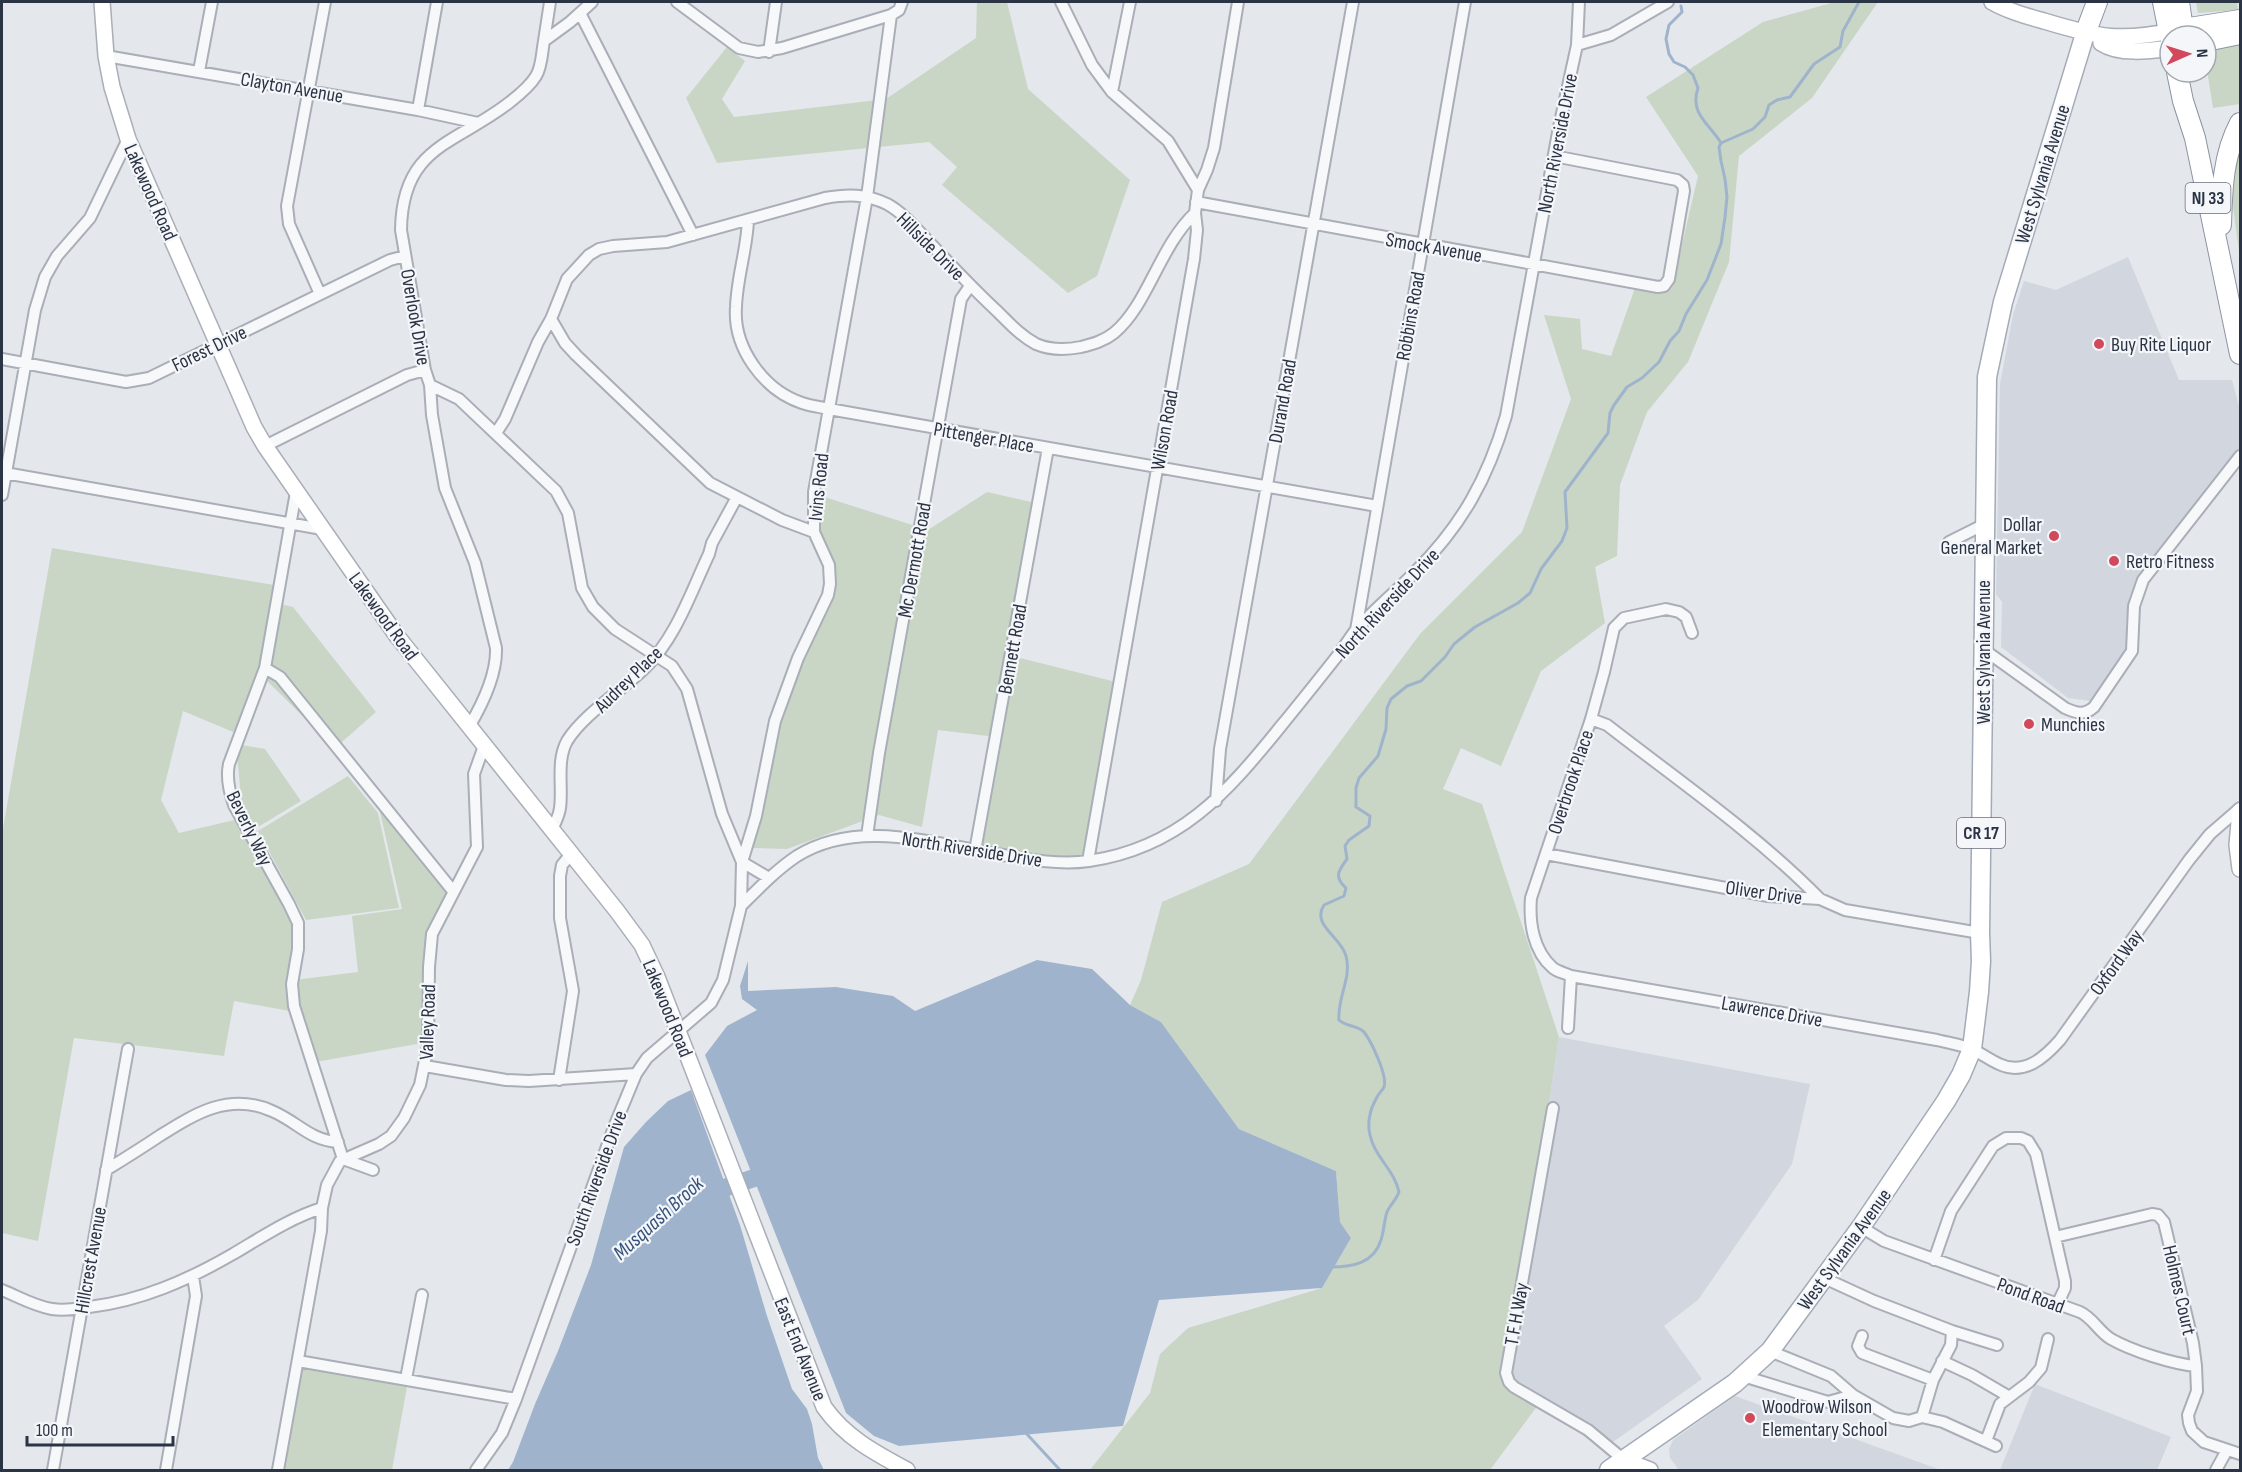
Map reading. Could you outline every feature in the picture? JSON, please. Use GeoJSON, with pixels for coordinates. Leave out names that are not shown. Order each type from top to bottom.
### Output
{"type":"FeatureCollection","features":[{"type":"Feature","properties":{"kind":"highway"},"geometry":{"type":"LineString","coordinates":[[2085,34],[2097,2]]}},
{"type":"Feature","properties":{"kind":"highway"},"geometry":{"type":"LineString","coordinates":[[2163,2],[2171,24]]}},
{"type":"Feature","properties":{"kind":"highway"},"geometry":{"type":"LineString","coordinates":[[2176,24],[2179,2]]}},
{"type":"Feature","properties":{"kind":"highway"},"geometry":{"type":"LineString","coordinates":[[2218,26],[2241,20]]}},
{"type":"Feature","properties":{"kind":"highway"},"geometry":{"type":"LineString","coordinates":[[2218,39],[2241,34]]}},
{"type":"Feature","properties":{"kind":"highway","name":"NJ 33"},"geometry":{"type":"LineString","coordinates":[[2179,84],[2195,138],[2241,354]]}},
{"type":"Feature","properties":{"kind":"highway","name":"NJ 33"},"geometry":{"type":"LineString","coordinates":[[2192,84],[2195,138]]}},
{"type":"Feature","properties":{"kind":"highway"},"geometry":{"type":"LineString","coordinates":[[2221,258],[2222,192],[2227,153],[2241,123]]}},
{"type":"Feature","properties":{"kind":"main road","name":"West Sylvania Avenue"},"geometry":{"type":"LineString","coordinates":[[1609,1470],[1743,1376],[1770,1351],[1862,1227],[1946,1101],[1972,1049],[1988,960],[1980,933],[1986,393],[1991,354],[2003,302],[2085,34]]}},
{"type":"Feature","properties":{"kind":"street","name":"Lakewood Road"},"geometry":{"type":"LineString","coordinates":[[102,2],[105,56],[128,139],[254,427],[296,492],[397,636],[642,945],[657,977],[741,1192]]}},
{"type":"Feature","properties":{"kind":"street"},"geometry":{"type":"LineString","coordinates":[[199,71],[212,2]]}},
{"type":"Feature","properties":{"kind":"street"},"geometry":{"type":"LineString","coordinates":[[320,294],[287,216],[287,206],[325,2]]}},
{"type":"Feature","properties":{"kind":"street"},"geometry":{"type":"LineString","coordinates":[[418,110],[437,2]]}},
{"type":"Feature","properties":{"kind":"street","name":"Overlook Drive"},"geometry":{"type":"LineString","coordinates":[[550,2],[536,78],[497,113],[445,142],[432,153],[412,181],[405,198],[402,217],[405,256],[425,370],[430,385],[454,395],[551,486],[560,497],[572,524],[577,571],[582,588],[593,606],[615,629],[672,666],[687,689],[722,814],[742,862]]}},
{"type":"Feature","properties":{"kind":"street"},"geometry":{"type":"LineString","coordinates":[[544,41],[592,2]]}},
{"type":"Feature","properties":{"kind":"street"},"geometry":{"type":"LineString","coordinates":[[677,2],[739,48],[758,52],[769,52],[891,15],[899,10],[902,2]]}},
{"type":"Feature","properties":{"kind":"street"},"geometry":{"type":"LineString","coordinates":[[769,52],[776,2]]}},
{"type":"Feature","properties":{"kind":"street"},"geometry":{"type":"LineString","coordinates":[[1061,2],[1092,65],[1112,92],[1168,141],[1198,190]]}},
{"type":"Feature","properties":{"kind":"street"},"geometry":{"type":"LineString","coordinates":[[1112,92],[1130,2]]}},
{"type":"Feature","properties":{"kind":"street","name":"Wilson Road"},"geometry":{"type":"LineString","coordinates":[[1088,861],[1194,259],[1197,230],[1195,208],[1198,190],[1214,148],[1238,2]]}},
{"type":"Feature","properties":{"kind":"street","name":"Durand Road"},"geometry":{"type":"LineString","coordinates":[[1215,801],[1220,749],[1353,2]]}},
{"type":"Feature","properties":{"kind":"street","name":"Robbins Road"},"geometry":{"type":"LineString","coordinates":[[1356,631],[1465,2]]}},
{"type":"Feature","properties":{"kind":"street","name":"North Riverside Drive"},"geometry":{"type":"LineString","coordinates":[[741,906],[769,878],[798,856],[820,845],[844,838],[883,835],[1048,861],[1088,861],[1152,843],[1190,822],[1215,801],[1253,761],[1356,631],[1439,547],[1464,514],[1483,481],[1498,446],[1506,416],[1577,45],[1579,2]]}},
{"type":"Feature","properties":{"kind":"street"},"geometry":{"type":"LineString","coordinates":[[1577,45],[1611,35],[1668,2]]}},
{"type":"Feature","properties":{"kind":"street"},"geometry":{"type":"LineString","coordinates":[[1992,2],[2011,11],[2085,34],[2110,38],[2158,37]]}},
{"type":"Feature","properties":{"kind":"street"},"geometry":{"type":"LineString","coordinates":[[580,13],[693,235]]}},
{"type":"Feature","properties":{"kind":"street","name":"Ivins Road"},"geometry":{"type":"LineString","coordinates":[[741,906],[742,862],[756,816],[769,747],[782,698],[828,595],[830,584],[829,565],[814,532],[814,492],[867,197],[891,15]]}},
{"type":"Feature","properties":{"kind":"street","name":"Clayton Avenue"},"geometry":{"type":"LineString","coordinates":[[105,56],[309,90],[478,123]]}},
{"type":"Feature","properties":{"kind":"street"},"geometry":{"type":"LineString","coordinates":[[2,495],[35,310],[45,277],[57,256],[90,218],[128,139]]}},
{"type":"Feature","properties":{"kind":"street","name":"Smock Avenue"},"geometry":{"type":"LineString","coordinates":[[1195,208],[1313,225],[1658,287],[1664,286],[1669,279],[1684,191],[1680,182],[1554,156]]}},
{"type":"Feature","properties":{"kind":"street","name":"Hillside Drive"},"geometry":{"type":"LineString","coordinates":[[496,434],[505,419],[538,342],[551,319],[567,279],[589,255],[599,249],[612,246],[655,244],[825,198],[848,195],[867,197],[896,210],[1019,333],[1038,344],[1055,349],[1091,345],[1114,333],[1126,321],[1167,248],[1195,208]]}},
{"type":"Feature","properties":{"kind":"street","name":"Pittenger Place"},"geometry":{"type":"LineString","coordinates":[[748,220],[736,307],[737,326],[742,345],[759,373],[776,389],[802,403],[1266,488],[1377,506]]}},
{"type":"Feature","properties":{"kind":"street","name":"Forest Drive"},"geometry":{"type":"LineString","coordinates":[[2,359],[126,382],[149,378],[390,260],[405,256]]}},
{"type":"Feature","properties":{"kind":"street","name":"Mc Dermott Road"},"geometry":{"type":"LineString","coordinates":[[867,836],[879,753],[961,299],[970,286]]}},
{"type":"Feature","properties":{"kind":"street"},"geometry":{"type":"LineString","coordinates":[[551,319],[570,349],[706,480],[782,520],[814,532]]}},
{"type":"Feature","properties":{"kind":"street"},"geometry":{"type":"LineString","coordinates":[[265,446],[407,375],[425,370]]}},
{"type":"Feature","properties":{"kind":"street"},"geometry":{"type":"LineString","coordinates":[[430,385],[432,415],[445,488],[475,563],[496,648],[496,662],[477,713],[469,727]]}},
{"type":"Feature","properties":{"kind":"street","name":"Bennett Road"},"geometry":{"type":"LineString","coordinates":[[975,851],[1048,448]]}},
{"type":"Feature","properties":{"kind":"street"},"geometry":{"type":"LineString","coordinates":[[1983,650],[2065,708],[2079,714],[2088,712],[2129,658],[2133,645],[2134,606],[2143,580],[2241,456]]}},
{"type":"Feature","properties":{"kind":"street"},"geometry":{"type":"LineString","coordinates":[[6,473],[322,529]]}},
{"type":"Feature","properties":{"kind":"street","name":"Beverly Way"},"geometry":{"type":"LineString","coordinates":[[296,492],[265,668],[228,769],[230,793],[298,923],[298,949],[292,984],[294,1006],[343,1159]]}},
{"type":"Feature","properties":{"kind":"street","name":"Audrey Place"},"geometry":{"type":"LineString","coordinates":[[552,830],[560,810],[561,763],[568,740],[579,726],[645,668],[667,642],[710,554],[712,543],[737,497]]}},
{"type":"Feature","properties":{"kind":"street"},"geometry":{"type":"LineString","coordinates":[[1949,542],[1985,524]]}},
{"type":"Feature","properties":{"kind":"street","name":"Overbrook Place"},"geometry":{"type":"LineString","coordinates":[[1571,976],[1554,969],[1537,945],[1531,926],[1531,898],[1591,719],[1614,628],[1624,618],[1666,609],[1686,617],[1692,633]]}},
{"type":"Feature","properties":{"kind":"street"},"geometry":{"type":"LineString","coordinates":[[265,668],[280,677],[453,891]]}},
{"type":"Feature","properties":{"kind":"street"},"geometry":{"type":"LineString","coordinates":[[1591,719],[1607,725],[1755,839],[1794,872],[1820,899]]}},
{"type":"Feature","properties":{"kind":"street","name":"Valley Road"},"geometry":{"type":"LineString","coordinates":[[343,1159],[379,1144],[399,1128],[420,1085],[428,1046],[429,967],[432,934],[477,847],[474,774],[484,746]]}},
{"type":"Feature","properties":{"kind":"street"},"geometry":{"type":"LineString","coordinates":[[2241,809],[2237,845],[2241,869]]}},
{"type":"Feature","properties":{"kind":"street","name":"Oxford Way"},"geometry":{"type":"LineString","coordinates":[[1972,1049],[2000,1065],[2014,1068],[2033,1065],[2046,1056],[2060,1040],[2189,860],[2210,834],[2241,809]]}},
{"type":"Feature","properties":{"kind":"street"},"geometry":{"type":"LineString","coordinates":[[559,1080],[573,991],[560,918],[560,876],[562,865],[571,854]]}},
{"type":"Feature","properties":{"kind":"street","name":"Oliver Drive"},"geometry":{"type":"LineString","coordinates":[[1546,854],[1768,896],[1820,899],[1845,910],[1980,933]]}},
{"type":"Feature","properties":{"kind":"street"},"geometry":{"type":"LineString","coordinates":[[742,862],[769,878]]}},
{"type":"Feature","properties":{"kind":"street","name":"South Riverside Drive"},"geometry":{"type":"LineString","coordinates":[[476,1470],[502,1433],[516,1399],[618,1117],[636,1074],[647,1058],[703,1012],[717,993],[729,960],[741,906]]}},
{"type":"Feature","properties":{"kind":"street"},"geometry":{"type":"LineString","coordinates":[[1568,1028],[1571,976]]}},
{"type":"Feature","properties":{"kind":"street","name":"Lawrence Drive"},"geometry":{"type":"LineString","coordinates":[[1571,976],[1937,1040],[1972,1049]]}},
{"type":"Feature","properties":{"kind":"street","name":"Hillcrest Avenue"},"geometry":{"type":"LineString","coordinates":[[52,1470],[128,1049]]}},
{"type":"Feature","properties":{"kind":"street"},"geometry":{"type":"LineString","coordinates":[[425,1066],[506,1080],[559,1080],[636,1074]]}},
{"type":"Feature","properties":{"kind":"street"},"geometry":{"type":"LineString","coordinates":[[106,1170],[195,1115],[212,1107],[231,1103],[267,1109],[319,1139],[338,1142]]}},
{"type":"Feature","properties":{"kind":"street","name":"T F H Way"},"geometry":{"type":"LineString","coordinates":[[1553,1108],[1506,1376],[1514,1387],[1588,1430],[1624,1460]]}},
{"type":"Feature","properties":{"kind":"street"},"geometry":{"type":"LineString","coordinates":[[1934,1260],[1950,1211],[1993,1146],[2006,1138],[2021,1138],[2033,1148],[2065,1281],[2065,1288],[2058,1305]]}},
{"type":"Feature","properties":{"kind":"street"},"geometry":{"type":"LineString","coordinates":[[278,1470],[321,1231],[322,1208],[327,1185],[343,1159],[373,1170]]}},
{"type":"Feature","properties":{"kind":"street","name":"East End Avenue"},"geometry":{"type":"LineString","coordinates":[[741,1192],[824,1407],[831,1418],[848,1435],[869,1450],[907,1470]]}},
{"type":"Feature","properties":{"kind":"street"},"geometry":{"type":"LineString","coordinates":[[2,1290],[25,1301],[52,1309],[106,1305],[169,1287],[212,1266],[300,1215],[322,1208]]}},
{"type":"Feature","properties":{"kind":"street","name":"Holmes Court"},"geometry":{"type":"LineString","coordinates":[[2055,1237],[2152,1214],[2162,1218],[2185,1310],[2196,1366],[2197,1390],[2188,1415],[2189,1423],[2192,1431],[2198,1437],[2241,1454]]}},
{"type":"Feature","properties":{"kind":"street","name":"Pond Road"},"geometry":{"type":"LineString","coordinates":[[1862,1227],[1884,1241],[2085,1314],[2110,1339],[2179,1365],[2196,1366]]}},
{"type":"Feature","properties":{"kind":"street"},"geometry":{"type":"LineString","coordinates":[[166,1470],[196,1296],[193,1275]]}},
{"type":"Feature","properties":{"kind":"street"},"geometry":{"type":"LineString","coordinates":[[1824,1278],[1874,1301],[1952,1331],[1997,1345]]}},
{"type":"Feature","properties":{"kind":"street"},"geometry":{"type":"LineString","coordinates":[[406,1379],[422,1295]]}},
{"type":"Feature","properties":{"kind":"street"},"geometry":{"type":"LineString","coordinates":[[1922,1417],[1932,1380],[1951,1345],[1952,1331]]}},
{"type":"Feature","properties":{"kind":"street"},"geometry":{"type":"LineString","coordinates":[[1862,1336],[1858,1346],[1862,1353],[1932,1380]]}},
{"type":"Feature","properties":{"kind":"street"},"geometry":{"type":"LineString","coordinates":[[1770,1351],[1831,1376],[1853,1395],[1893,1418],[1909,1421],[1922,1417],[1943,1422],[1991,1444],[2000,1404],[2029,1382],[2041,1368],[2048,1339]]}},
{"type":"Feature","properties":{"kind":"street"},"geometry":{"type":"LineString","coordinates":[[298,1361],[516,1399]]}},
{"type":"Feature","properties":{"kind":"street"},"geometry":{"type":"LineString","coordinates":[[1942,1361],[2008,1396]]}},
{"type":"Feature","properties":{"kind":"street"},"geometry":{"type":"LineString","coordinates":[[1743,1376],[1828,1402],[1853,1395]]}},
{"type":"Feature","properties":{"kind":"street"},"geometry":{"type":"LineString","coordinates":[[2216,1470],[2227,1450]]}},
{"type":"Feature","properties":{"kind":"street"},"geometry":{"type":"LineString","coordinates":[[1624,1460],[1650,1470]]}},
{"type":"Feature","properties":{"kind":"shaded area"},"geometry":{"type":"Polygon","coordinates":[[[2128,257],[2179,380],[2232,380],[2240,410],[2240,448],[2140,573],[2126,624],[2127,652],[2091,701],[2068,698],[2001,647],[2002,602],[1996,594],[2000,384],[2013,315],[2024,281],[2056,290],[2128,257]]]}},
{"type":"Feature","properties":{"kind":"shaded area"},"geometry":{"type":"Polygon","coordinates":[[[1559,1037],[1810,1084],[1792,1164],[1698,1300],[1664,1326],[1702,1379],[1603,1449],[1501,1381],[1543,1143],[1559,1037]]]}},
{"type":"Feature","properties":{"kind":"shaded area"},"geometry":{"type":"Polygon","coordinates":[[[2035,1384],[2171,1437],[2157,1470],[2000,1470],[2035,1384]]]}},
{"type":"Feature","properties":{"kind":"shaded area","name":"Woodrow Wilson Elementary School"},"geometry":{"type":"Polygon","coordinates":[[[1735,1396],[1941,1470],[1679,1470],[1670,1458],[1669,1449],[1673,1440],[1735,1396]]]}},
{"type":"Feature","properties":{"kind":"green space"},"geometry":{"type":"Polygon","coordinates":[[[977,2],[1007,2],[1028,89],[1130,180],[1097,276],[1068,293],[942,185],[957,167],[929,142],[717,163],[686,98],[727,47],[745,61],[722,99],[734,117],[886,99],[976,38],[977,2]]]}},
{"type":"Feature","properties":{"kind":"green space"},"geometry":{"type":"Polygon","coordinates":[[[1835,2],[1878,2],[1812,98],[1739,156],[1729,262],[1688,362],[1647,412],[1620,485],[1617,556],[1595,567],[1605,623],[1541,671],[1501,766],[1461,748],[1443,789],[1482,804],[1559,1037],[1543,1143],[1501,1380],[1538,1405],[1490,1470],[1090,1470],[1150,1393],[1160,1354],[1188,1328],[1322,1288],[1351,1238],[1340,1222],[1336,1171],[1239,1129],[1161,1022],[1130,1005],[1141,980],[1162,902],[1249,864],[1420,634],[1522,532],[1571,399],[1544,315],[1580,319],[1582,349],[1611,356],[1635,288],[1674,279],[1698,176],[1646,97],[1763,22],[1835,2]]]}},
{"type":"Feature","properties":{"kind":"green space"},"geometry":{"type":"Polygon","coordinates":[[[2196,2],[2237,2],[2238,10],[2198,13],[2196,2]]]}},
{"type":"Feature","properties":{"kind":"green space"},"geometry":{"type":"Polygon","coordinates":[[[2240,41],[2240,104],[2213,108],[2209,84],[2218,84],[2218,45],[2240,41]]]}},
{"type":"Feature","properties":{"kind":"green space"},"geometry":{"type":"Polygon","coordinates":[[[2240,140],[2240,259],[2230,184],[2240,140]]]}},
{"type":"Feature","properties":{"kind":"green space"},"geometry":{"type":"Polygon","coordinates":[[[987,492],[1040,504],[1016,657],[1116,682],[1086,862],[977,851],[996,737],[938,730],[922,827],[879,815],[787,849],[753,848],[780,703],[831,596],[815,494],[928,530],[987,492]]]}},
{"type":"Feature","properties":{"kind":"green space"},"geometry":{"type":"Polygon","coordinates":[[[52,548],[274,585],[271,602],[293,607],[376,712],[335,748],[258,672],[238,734],[183,711],[161,800],[179,833],[243,818],[236,744],[265,749],[301,801],[250,832],[298,925],[294,980],[358,972],[352,916],[402,909],[377,799],[453,891],[430,943],[428,1042],[310,1063],[295,1012],[234,1001],[224,1056],[74,1038],[38,1241],[2,1233],[2,834],[52,548]]]}},
{"type":"Feature","properties":{"kind":"green space"},"geometry":{"type":"Polygon","coordinates":[[[348,776],[378,813],[399,908],[306,920],[258,831],[348,776]]]}},
{"type":"Feature","properties":{"kind":"green space"},"geometry":{"type":"Polygon","coordinates":[[[294,1362],[408,1381],[392,1470],[274,1470],[294,1362]]]}},
{"type":"Feature","properties":{"kind":"water"},"geometry":{"type":"Polygon","coordinates":[[[1037,960],[1092,969],[1130,1005],[1161,1022],[1239,1129],[1336,1171],[1340,1222],[1351,1238],[1322,1288],[1159,1300],[1123,1426],[899,1446],[874,1436],[846,1413],[705,1055],[727,1026],[757,1010],[742,999],[740,986],[748,961],[748,991],[836,987],[893,996],[915,1011],[1037,960]]]}},
{"type":"Feature","properties":{"kind":"water"},"geometry":{"type":"Polygon","coordinates":[[[691,1090],[740,1225],[792,1389],[807,1409],[818,1458],[824,1470],[508,1470],[591,1265],[624,1147],[668,1101],[691,1090]]]}},
{"type":"Feature","properties":{"kind":"waterway"},"geometry":{"type":"LineString","coordinates":[[1721,143],[1753,129],[1765,117],[1769,105],[1777,100],[1790,97],[1814,64],[1840,47],[1843,31],[1859,2]]}},
{"type":"Feature","properties":{"kind":"waterway","name":"Musquash Brook"},"geometry":{"type":"LineString","coordinates":[[1331,1267],[1355,1265],[1373,1254],[1381,1240],[1387,1212],[1399,1192],[1397,1184],[1372,1143],[1369,1130],[1372,1107],[1384,1087],[1384,1075],[1364,1032],[1339,1020],[1347,972],[1346,956],[1339,943],[1324,925],[1321,912],[1324,905],[1344,896],[1346,888],[1340,881],[1339,874],[1347,859],[1345,846],[1349,840],[1369,826],[1370,816],[1356,807],[1356,788],[1359,778],[1378,756],[1386,729],[1387,708],[1391,699],[1407,686],[1421,681],[1445,657],[1454,644],[1475,627],[1518,603],[1530,593],[1541,569],[1562,541],[1567,528],[1565,492],[1608,433],[1610,413],[1614,405],[1627,387],[1642,378],[1659,362],[1707,280],[1721,244],[1727,197],[1719,147],[1721,143],[1698,112],[1696,105],[1698,88],[1693,75],[1685,67],[1674,62],[1669,54],[1666,39],[1669,25],[1682,12],[1681,6]]}},
{"type":"Feature","properties":{"kind":"waterway","name":"Musquash Brook"},"geometry":{"type":"LineString","coordinates":[[707,1200],[727,1187],[775,1171]]}},
{"type":"Feature","properties":{"kind":"waterway"},"geometry":{"type":"LineString","coordinates":[[1025,1432],[1060,1470]]}},
{"type":"Feature","properties":{"kind":"place","name":"Buy Rite Liquor"},"geometry":{"type":"Point","coordinates":[2099,344]}},
{"type":"Feature","properties":{"kind":"place","name":"Dollar General Market"},"geometry":{"type":"Point","coordinates":[2054,536]}},
{"type":"Feature","properties":{"kind":"place","name":"Retro Fitness"},"geometry":{"type":"Point","coordinates":[2114,561]}},
{"type":"Feature","properties":{"kind":"place","name":"Munchies"},"geometry":{"type":"Point","coordinates":[2029,724]}},
{"type":"Feature","properties":{"kind":"place","name":"Woodrow Wilson Elementary School"},"geometry":{"type":"Point","coordinates":[1750,1418]}}]}
